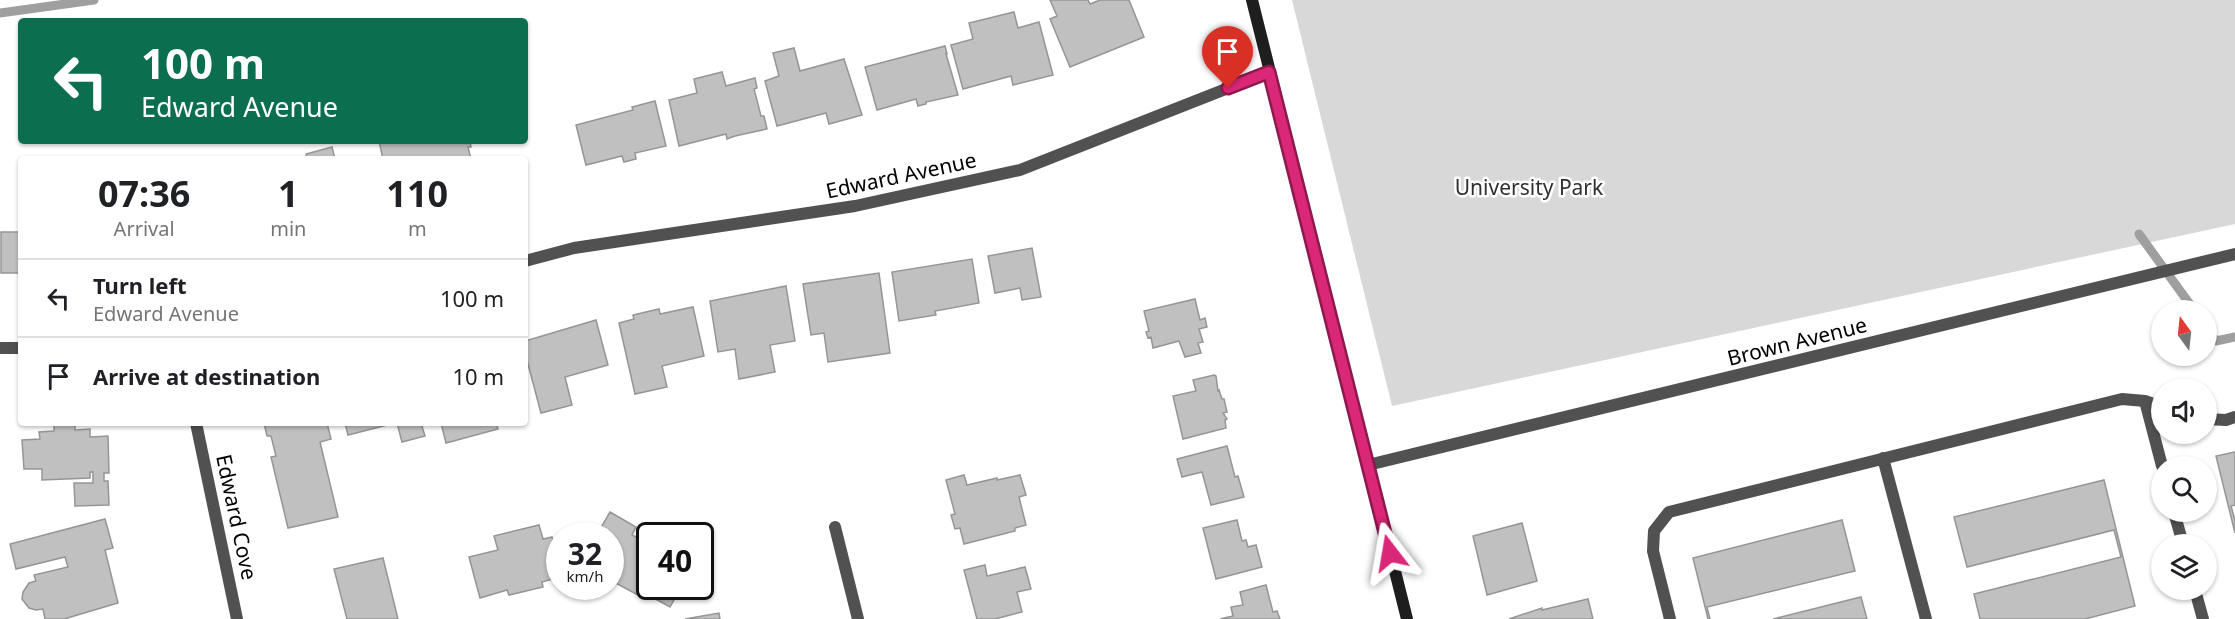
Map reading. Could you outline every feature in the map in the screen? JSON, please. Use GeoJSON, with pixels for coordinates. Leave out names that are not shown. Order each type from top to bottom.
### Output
{"type":"FeatureCollection","features":[{"type":"Feature","properties":{"kind":"street"},"geometry":{"type":"LineString","coordinates":[[1252,0],[1407,619]]}},
{"type":"Feature","properties":{"kind":"street","name":"Edward Avenue"},"geometry":{"type":"LineString","coordinates":[[528,260],[574,249],[855,206],[1020,170],[1269,72]]}},
{"type":"Feature","properties":{"kind":"street","name":"Brown Avenue"},"geometry":{"type":"LineString","coordinates":[[1368,465],[2235,254]]}},
{"type":"Feature","properties":{"kind":"street"},"geometry":{"type":"LineString","coordinates":[[0,348],[18,348]]}},
{"type":"Feature","properties":{"kind":"street"},"geometry":{"type":"LineString","coordinates":[[1670,619],[1653,551],[1654,531],[1669,512],[2122,399],[2151,403]]}},
{"type":"Feature","properties":{"kind":"street"},"geometry":{"type":"LineString","coordinates":[[2145,401],[2159,456]]}},
{"type":"Feature","properties":{"kind":"street"},"geometry":{"type":"LineString","coordinates":[[2217,420],[2235,417]]}},
{"type":"Feature","properties":{"kind":"street","name":"Edward Cove"},"geometry":{"type":"LineString","coordinates":[[197,426],[237,619]]}},
{"type":"Feature","properties":{"kind":"street"},"geometry":{"type":"LineString","coordinates":[[1883,458],[1926,619]]}},
{"type":"Feature","properties":{"kind":"street"},"geometry":{"type":"LineString","coordinates":[[835,527],[858,619]]}},
{"type":"Feature","properties":{"kind":"street"},"geometry":{"type":"LineString","coordinates":[[2198,600],[2203,619]]}},
{"type":"Feature","properties":{"kind":"green space","name":"University Park"},"geometry":{"type":"Polygon","coordinates":[[[1292,0],[2235,0],[2235,224],[1392,406],[1292,0]]]}},
{"type":"Feature","properties":{"kind":"building"},"geometry":{"type":"Polygon","coordinates":[[[1050,0],[1088,0],[1090,4],[1100,0],[1129,0],[1144,37],[1070,67],[1050,19],[1057,16],[1050,0]]]}},
{"type":"Feature","properties":{"kind":"building"},"geometry":{"type":"Polygon","coordinates":[[[1014,12],[1018,28],[1039,22],[1053,75],[1013,85],[1011,76],[963,89],[951,45],[973,39],[969,23],[1014,12]]]}},
{"type":"Feature","properties":{"kind":"building"},"geometry":{"type":"Polygon","coordinates":[[[945,46],[958,95],[918,106],[916,99],[877,110],[865,67],[945,46]]]}},
{"type":"Feature","properties":{"kind":"building"},"geometry":{"type":"Polygon","coordinates":[[[794,48],[800,71],[844,59],[862,115],[829,124],[826,113],[777,126],[765,81],[779,76],[773,53],[794,48]]]}},
{"type":"Feature","properties":{"kind":"building"},"geometry":{"type":"Polygon","coordinates":[[[722,72],[726,86],[755,78],[757,88],[754,89],[767,129],[727,139],[726,134],[679,146],[669,100],[697,93],[694,79],[722,72]]]}},
{"type":"Feature","properties":{"kind":"building"},"geometry":{"type":"Polygon","coordinates":[[[655,101],[666,146],[635,153],[636,159],[624,162],[622,156],[586,165],[576,125],[633,110],[632,107],[655,101]]]}},
{"type":"Feature","properties":{"kind":"building"},"geometry":{"type":"Polygon","coordinates":[[[380,144],[470,144],[471,147],[468,147],[470,156],[382,156],[380,144]]]}},
{"type":"Feature","properties":{"kind":"building"},"geometry":{"type":"Polygon","coordinates":[[[332,147],[334,156],[306,156],[306,154],[332,147]]]}},
{"type":"Feature","properties":{"kind":"building"},"geometry":{"type":"Polygon","coordinates":[[[1,232],[18,232],[18,273],[1,273],[1,232]]]}},
{"type":"Feature","properties":{"kind":"building"},"geometry":{"type":"Polygon","coordinates":[[[1032,248],[1041,297],[1022,300],[1020,288],[995,293],[988,256],[1032,248]]]}},
{"type":"Feature","properties":{"kind":"building"},"geometry":{"type":"Polygon","coordinates":[[[972,259],[979,303],[935,311],[936,315],[899,321],[892,272],[972,259]]]}},
{"type":"Feature","properties":{"kind":"building"},"geometry":{"type":"Polygon","coordinates":[[[879,273],[890,353],[828,362],[824,333],[811,335],[803,284],[879,273]]]}},
{"type":"Feature","properties":{"kind":"building"},"geometry":{"type":"Polygon","coordinates":[[[786,286],[795,341],[770,345],[775,372],[739,379],[735,349],[718,352],[710,301],[786,286]]]}},
{"type":"Feature","properties":{"kind":"building"},"geometry":{"type":"Polygon","coordinates":[[[1195,299],[1200,320],[1205,318],[1207,327],[1199,329],[1203,342],[1198,343],[1201,353],[1185,357],[1179,341],[1153,348],[1151,337],[1148,338],[1146,332],[1149,331],[1144,311],[1195,299]]]}},
{"type":"Feature","properties":{"kind":"building"},"geometry":{"type":"Polygon","coordinates":[[[693,307],[704,356],[662,366],[667,387],[635,394],[619,323],[634,319],[633,315],[659,309],[660,314],[693,307]]]}},
{"type":"Feature","properties":{"kind":"building"},"geometry":{"type":"Polygon","coordinates":[[[596,320],[608,365],[565,377],[572,405],[541,413],[528,364],[528,340],[596,320]]]}},
{"type":"Feature","properties":{"kind":"building"},"geometry":{"type":"Polygon","coordinates":[[[1214,375],[1227,412],[1223,413],[1227,419],[1225,420],[1226,428],[1183,439],[1173,396],[1196,391],[1193,380],[1214,375]]]}},
{"type":"Feature","properties":{"kind":"building"},"geometry":{"type":"Polygon","coordinates":[[[54,426],[75,426],[75,430],[90,429],[90,437],[108,436],[109,473],[104,473],[104,481],[108,481],[109,505],[75,506],[74,483],[93,483],[93,472],[90,472],[90,478],[42,480],[42,469],[24,469],[22,440],[40,439],[39,432],[54,431],[54,426]]]}},
{"type":"Feature","properties":{"kind":"building"},"geometry":{"type":"Polygon","coordinates":[[[265,426],[328,426],[331,439],[320,442],[338,517],[288,528],[271,457],[276,456],[271,436],[267,436],[265,426]]]}},
{"type":"Feature","properties":{"kind":"building"},"geometry":{"type":"Polygon","coordinates":[[[346,426],[383,426],[348,435],[346,426]]]}},
{"type":"Feature","properties":{"kind":"building"},"geometry":{"type":"Polygon","coordinates":[[[398,426],[422,426],[425,436],[402,442],[398,426]]]}},
{"type":"Feature","properties":{"kind":"building"},"geometry":{"type":"Polygon","coordinates":[[[442,426],[497,426],[498,429],[446,443],[442,426]]]}},
{"type":"Feature","properties":{"kind":"building"},"geometry":{"type":"Polygon","coordinates":[[[1227,446],[1235,477],[1238,476],[1244,497],[1211,505],[1202,472],[1182,477],[1177,459],[1227,446]]]}},
{"type":"Feature","properties":{"kind":"building"},"geometry":{"type":"Polygon","coordinates":[[[2235,452],[2235,505],[2231,506],[2235,520],[2235,533],[2217,456],[2235,452]]]}},
{"type":"Feature","properties":{"kind":"building"},"geometry":{"type":"Polygon","coordinates":[[[964,475],[967,485],[1020,475],[1026,495],[1019,497],[1026,525],[1015,528],[1015,531],[964,544],[960,528],[955,529],[951,515],[955,514],[946,480],[964,475]]]}},
{"type":"Feature","properties":{"kind":"building"},"geometry":{"type":"Polygon","coordinates":[[[2104,480],[2135,606],[2085,619],[1980,619],[1974,594],[2121,557],[2114,530],[1967,567],[1954,517],[2104,480]]]}},
{"type":"Feature","properties":{"kind":"building"},"geometry":{"type":"Polygon","coordinates":[[[610,512],[636,527],[632,535],[636,537],[636,594],[624,588],[624,522],[604,522],[610,512]]]}},
{"type":"Feature","properties":{"kind":"building"},"geometry":{"type":"Polygon","coordinates":[[[105,519],[113,548],[105,550],[118,603],[64,619],[45,619],[43,609],[29,608],[22,599],[23,592],[29,583],[36,581],[34,575],[68,567],[65,557],[16,569],[10,544],[105,519]]]}},
{"type":"Feature","properties":{"kind":"building"},"geometry":{"type":"Polygon","coordinates":[[[1237,520],[1242,541],[1246,540],[1248,547],[1256,545],[1262,567],[1216,579],[1203,528],[1237,520]]]}},
{"type":"Feature","properties":{"kind":"building"},"geometry":{"type":"Polygon","coordinates":[[[1842,520],[1855,571],[1707,607],[1710,619],[1708,619],[1693,558],[1842,520]]]}},
{"type":"Feature","properties":{"kind":"building"},"geometry":{"type":"Polygon","coordinates":[[[1522,523],[1537,581],[1487,595],[1473,536],[1522,523]]]}},
{"type":"Feature","properties":{"kind":"building"},"geometry":{"type":"Polygon","coordinates":[[[539,525],[543,539],[546,538],[546,581],[542,582],[543,587],[509,595],[507,590],[480,598],[469,557],[498,550],[494,536],[539,525]]]}},
{"type":"Feature","properties":{"kind":"building"},"geometry":{"type":"Polygon","coordinates":[[[383,558],[398,619],[347,619],[334,569],[383,558]]]}},
{"type":"Feature","properties":{"kind":"building"},"geometry":{"type":"Polygon","coordinates":[[[985,565],[987,576],[1025,567],[1031,589],[1017,592],[1022,612],[995,619],[977,619],[964,570],[985,565]]]}},
{"type":"Feature","properties":{"kind":"building"},"geometry":{"type":"Polygon","coordinates":[[[1266,585],[1273,612],[1277,611],[1280,619],[1220,619],[1233,616],[1231,607],[1243,605],[1240,592],[1266,585]]]}},
{"type":"Feature","properties":{"kind":"building"},"geometry":{"type":"Polygon","coordinates":[[[1861,597],[1867,619],[1773,619],[1861,597]]]}},
{"type":"Feature","properties":{"kind":"building"},"geometry":{"type":"Polygon","coordinates":[[[1588,599],[1593,619],[1509,619],[1542,608],[1542,610],[1588,599]]]}},
{"type":"Feature","properties":{"kind":"building"},"geometry":{"type":"Polygon","coordinates":[[[657,600],[674,600],[670,607],[657,600]]]}},
{"type":"Feature","properties":{"kind":"building"},"geometry":{"type":"Polygon","coordinates":[[[719,613],[720,619],[685,619],[719,613]]]}},
{"type":"Feature","properties":{"kind":"waterway"},"geometry":{"type":"LineString","coordinates":[[0,13],[94,0]]}},
{"type":"Feature","properties":{"kind":"waterway"},"geometry":{"type":"LineString","coordinates":[[2139,234],[2187,300]]}},
{"type":"Feature","properties":{"kind":"waterway"},"geometry":{"type":"LineString","coordinates":[[2217,341],[2235,337]]}},
{"type":"Feature","properties":{"kind":"route"},"geometry":{"type":"LineString","coordinates":[[1228,88],[1269,72],[1390,553]]}}]}
